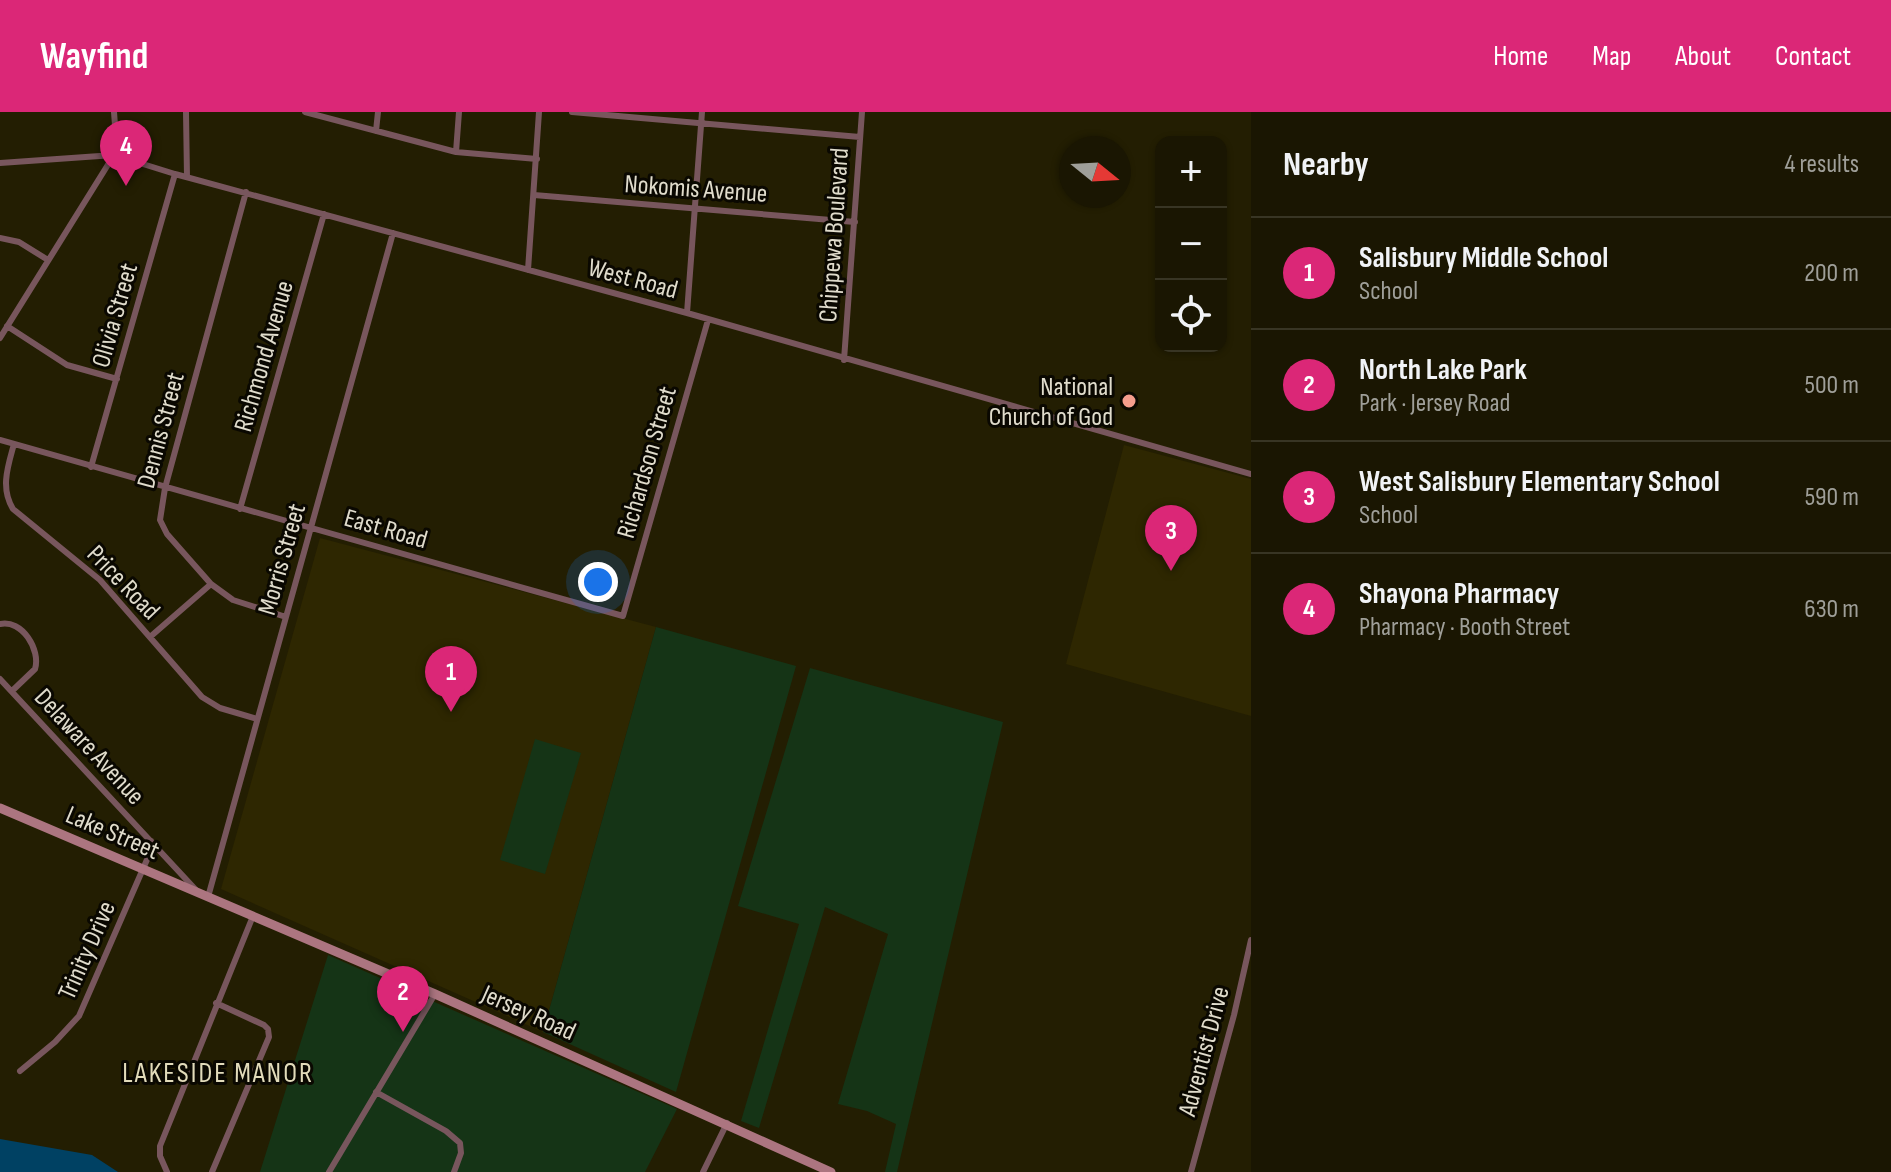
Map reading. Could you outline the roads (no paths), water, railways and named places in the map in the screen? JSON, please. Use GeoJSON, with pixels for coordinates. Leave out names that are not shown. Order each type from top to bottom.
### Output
{"type":"FeatureCollection","features":[{"type":"Feature","properties":{"kind":"street"},"geometry":{"type":"LineString","coordinates":[[0,338],[114,155],[114,112]]}},
{"type":"Feature","properties":{"kind":"street"},"geometry":{"type":"LineString","coordinates":[[186,112],[187,177]]}},
{"type":"Feature","properties":{"kind":"street"},"geometry":{"type":"LineString","coordinates":[[305,112],[456,152],[537,159]]}},
{"type":"Feature","properties":{"kind":"street"},"geometry":{"type":"LineString","coordinates":[[376,131],[378,112]]}},
{"type":"Feature","properties":{"kind":"street"},"geometry":{"type":"LineString","coordinates":[[456,152],[459,112]]}},
{"type":"Feature","properties":{"kind":"street"},"geometry":{"type":"LineString","coordinates":[[528,270],[539,112]]}},
{"type":"Feature","properties":{"kind":"street"},"geometry":{"type":"LineString","coordinates":[[572,112],[860,137]]}},
{"type":"Feature","properties":{"kind":"street"},"geometry":{"type":"LineString","coordinates":[[687,313],[702,112]]}},
{"type":"Feature","properties":{"kind":"street","name":"Chippewa Boulevard"},"geometry":{"type":"LineString","coordinates":[[844,360],[862,112]]}},
{"type":"Feature","properties":{"kind":"street","name":"West Road"},"geometry":{"type":"LineString","coordinates":[[0,163],[114,155],[687,313],[1251,474]]}},
{"type":"Feature","properties":{"kind":"street","name":"Olivia Street"},"geometry":{"type":"LineString","coordinates":[[91,467],[175,174]]}},
{"type":"Feature","properties":{"kind":"street","name":"Dennis Street"},"geometry":{"type":"LineString","coordinates":[[246,192],[165,488],[160,520],[167,534],[211,584],[233,600],[286,617]]}},
{"type":"Feature","properties":{"kind":"street","name":"Nokomis Avenue"},"geometry":{"type":"LineString","coordinates":[[534,195],[855,222]]}},
{"type":"Feature","properties":{"kind":"street","name":"Richmond Avenue"},"geometry":{"type":"LineString","coordinates":[[240,509],[324,214]]}},
{"type":"Feature","properties":{"kind":"street","name":"Morris Street"},"geometry":{"type":"LineString","coordinates":[[203,894],[257,719],[393,233]]}},
{"type":"Feature","properties":{"kind":"street"},"geometry":{"type":"LineString","coordinates":[[0,238],[19,242],[48,260]]}},
{"type":"Feature","properties":{"kind":"street","name":"Richardson Street"},"geometry":{"type":"LineString","coordinates":[[623,616],[708,320]]}},
{"type":"Feature","properties":{"kind":"street"},"geometry":{"type":"LineString","coordinates":[[7,326],[67,365],[117,379]]}},
{"type":"Feature","properties":{"kind":"street","name":"East Road"},"geometry":{"type":"LineString","coordinates":[[0,440],[623,616]]}},
{"type":"Feature","properties":{"kind":"street","name":"Price Road"},"geometry":{"type":"LineString","coordinates":[[14,444],[6,485],[13,509],[91,571],[209,703],[257,719]]}},
{"type":"Feature","properties":{"kind":"street"},"geometry":{"type":"LineString","coordinates":[[150,637],[211,584]]}},
{"type":"Feature","properties":{"kind":"street"},"geometry":{"type":"LineString","coordinates":[[0,624],[8,622],[14,626],[35,647],[37,654],[35,669],[12,691]]}},
{"type":"Feature","properties":{"kind":"street","name":"Delaware Avenue"},"geometry":{"type":"LineString","coordinates":[[0,679],[203,894]]}},
{"type":"Feature","properties":{"kind":"street","name":"Lake Street"},"geometry":{"type":"LineString","coordinates":[[0,808],[203,894]]}},
{"type":"Feature","properties":{"kind":"street","name":"Delaware Avenue"},"geometry":{"type":"LineString","coordinates":[[143,869],[151,841]]}},
{"type":"Feature","properties":{"kind":"street","name":"Trinity Drive"},"geometry":{"type":"LineString","coordinates":[[20,1071],[55,1042],[79,1016],[143,869]]}},
{"type":"Feature","properties":{"kind":"street","name":"Jersey Road"},"geometry":{"type":"LineString","coordinates":[[203,894],[727,1123],[817,1169],[831,1172]]}},
{"type":"Feature","properties":{"kind":"street"},"geometry":{"type":"LineString","coordinates":[[167,1172],[160,1156],[160,1146],[253,916]]}},
{"type":"Feature","properties":{"kind":"street","name":"Adventist Drive"},"geometry":{"type":"LineString","coordinates":[[1191,1172],[1238,1001],[1251,940]]}},
{"type":"Feature","properties":{"kind":"street"},"geometry":{"type":"LineString","coordinates":[[329,1172],[435,994]]}},
{"type":"Feature","properties":{"kind":"street"},"geometry":{"type":"LineString","coordinates":[[212,1172],[269,1037],[268,1029],[216,1003]]}},
{"type":"Feature","properties":{"kind":"street"},"geometry":{"type":"LineString","coordinates":[[376,1092],[446,1131],[460,1143],[461,1153],[454,1172]]}},
{"type":"Feature","properties":{"kind":"street"},"geometry":{"type":"LineString","coordinates":[[703,1172],[727,1123]]}},
{"type":"Feature","properties":{"kind":"water"},"geometry":{"type":"Polygon","coordinates":[[[0,1139],[92,1155],[118,1172],[0,1172],[0,1139]]]}},
{"type":"Feature","properties":{"kind":"place","name":"Shayona Pharmacy"},"geometry":{"type":"Point","coordinates":[126,186]}},
{"type":"Feature","properties":{"kind":"place","name":"National Church of God"},"geometry":{"type":"Point","coordinates":[1129,401]}},
{"type":"Feature","properties":{"kind":"place","name":"West Salisbury Elementary School"},"geometry":{"type":"Point","coordinates":[1171,571]}},
{"type":"Feature","properties":{"kind":"place","name":"Salisbury Middle School"},"geometry":{"type":"Point","coordinates":[451,712]}},
{"type":"Feature","properties":{"kind":"place","name":"North Lake Park"},"geometry":{"type":"Point","coordinates":[403,1032]}},
{"type":"Feature","properties":{"kind":"district","name":"LAKESIDE MANOR"},"geometry":{"type":"Point","coordinates":[218,1072]}}]}
